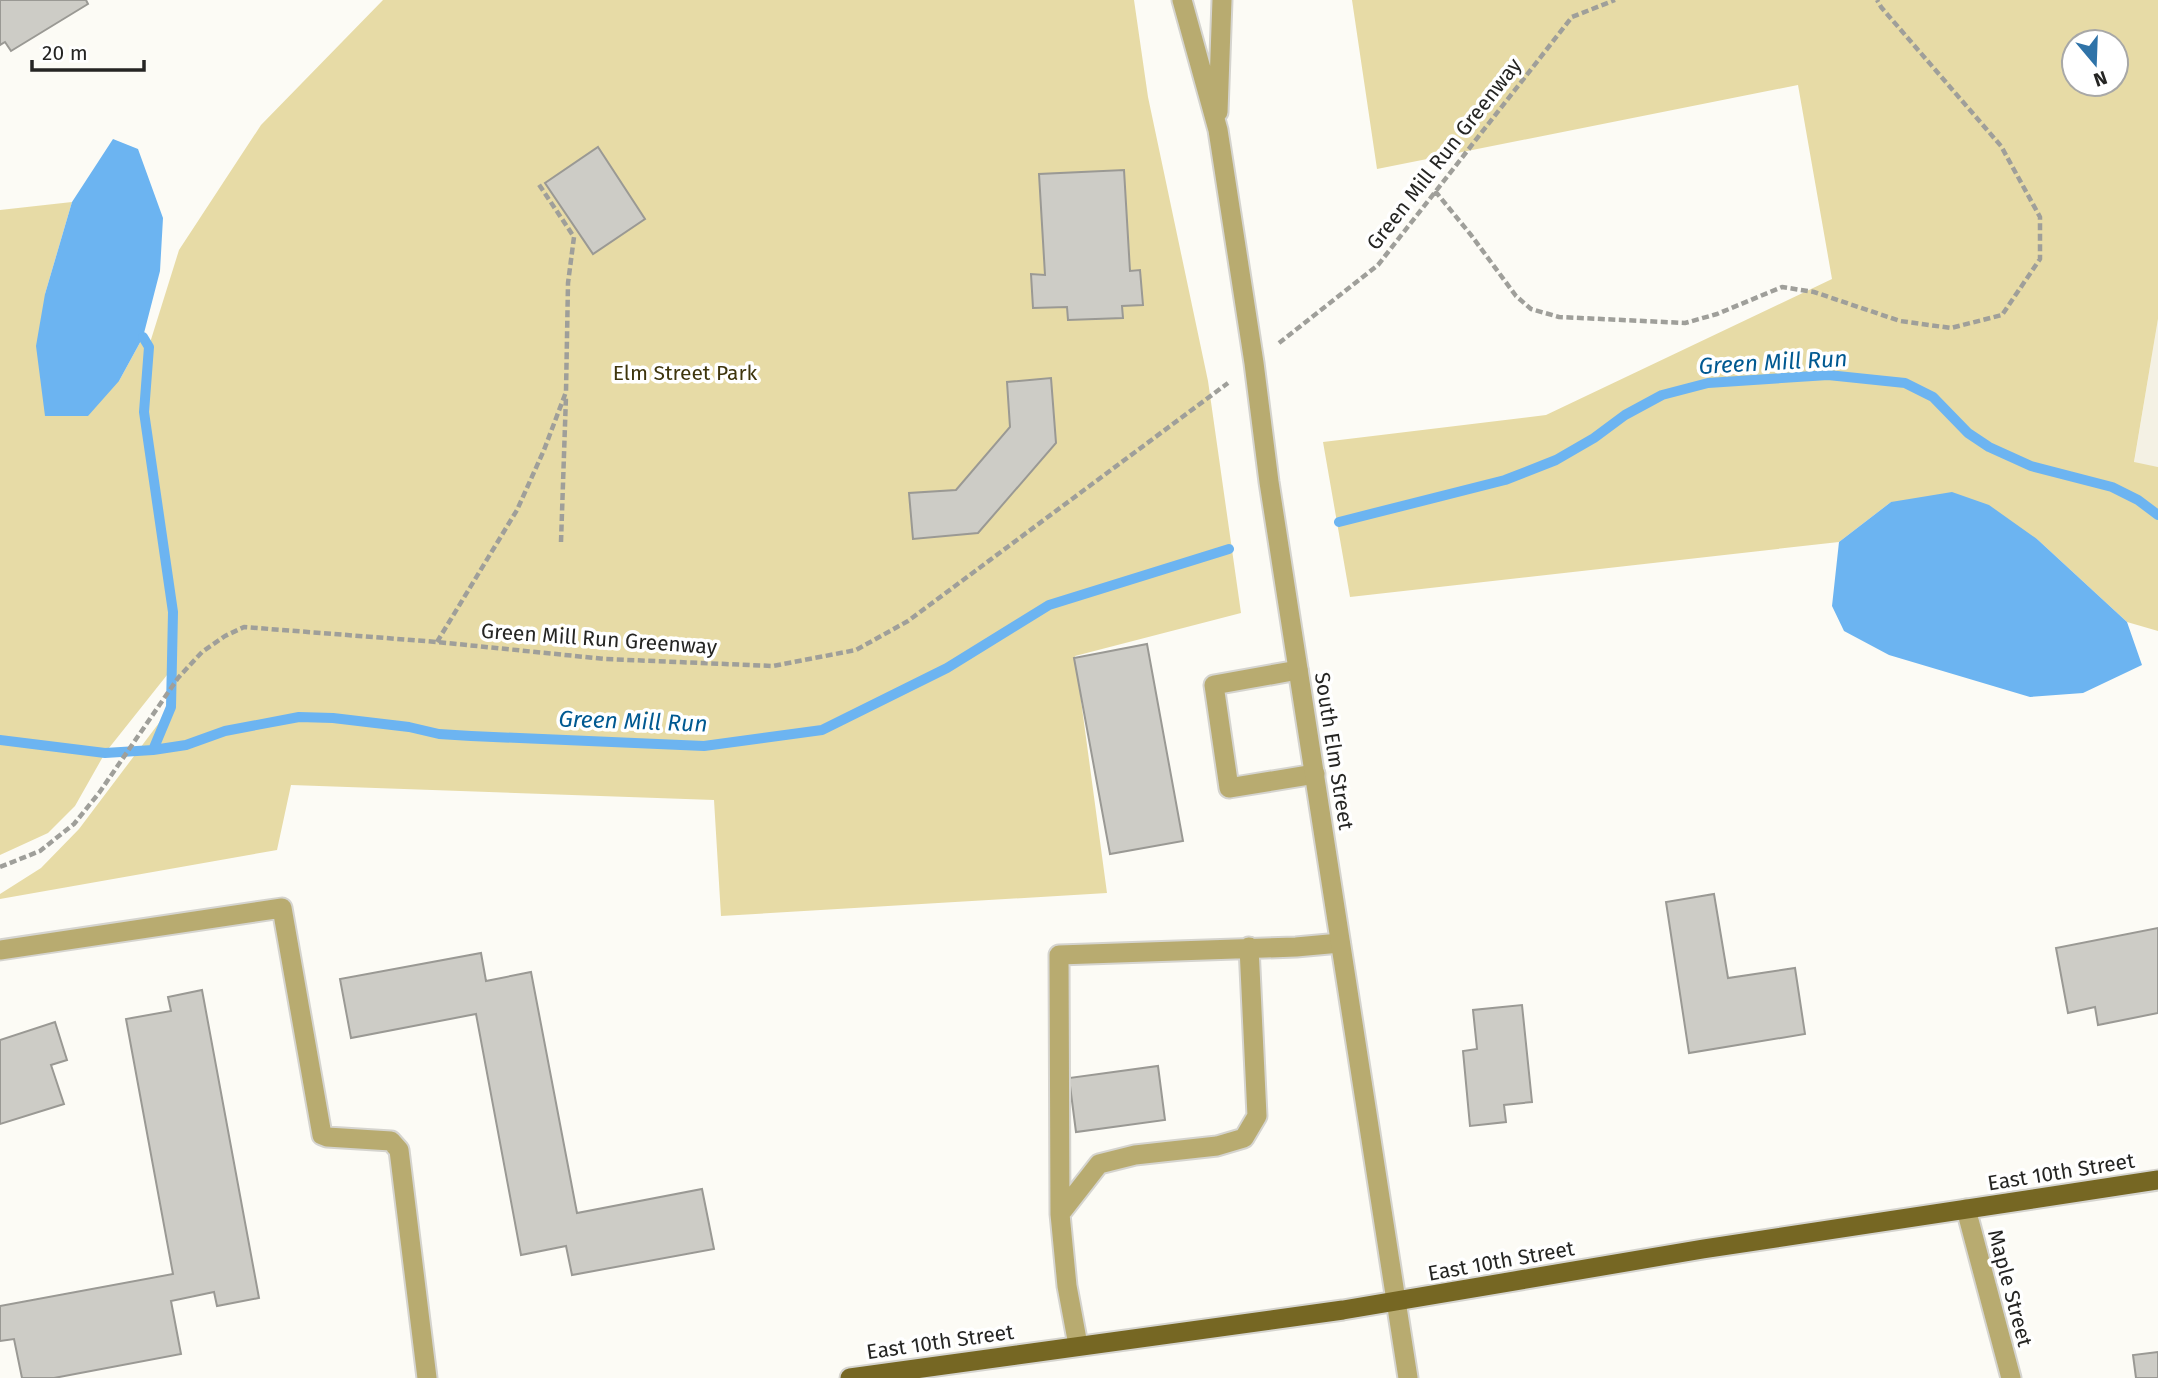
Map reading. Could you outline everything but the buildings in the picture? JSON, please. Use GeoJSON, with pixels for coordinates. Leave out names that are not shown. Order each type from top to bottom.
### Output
{"type":"FeatureCollection","features":[{"type":"Feature","properties":{"kind":"main road","name":"East 10th Street"},"geometry":{"type":"LineString","coordinates":[[849,1378],[908,1373],[1078,1345],[1396,1302],[1703,1249],[2158,1180]]}},
{"type":"Feature","properties":{"kind":"street","name":"South Elm Street"},"geometry":{"type":"LineString","coordinates":[[1182,0],[1218,130],[1298,670],[1408,1378]]}},
{"type":"Feature","properties":{"kind":"street","name":"South Elm Street"},"geometry":{"type":"LineString","coordinates":[[1218,130],[1222,0]]}},
{"type":"Feature","properties":{"kind":"street"},"geometry":{"type":"LineString","coordinates":[[1298,670],[1214,685],[1229,788],[1315,774]]}},
{"type":"Feature","properties":{"kind":"street"},"geometry":{"type":"LineString","coordinates":[[0,950],[282,908],[322,1135],[391,1141],[399,1150],[427,1378]]}},
{"type":"Feature","properties":{"kind":"street"},"geometry":{"type":"LineString","coordinates":[[1078,1345],[1067,1286],[1060,1214],[1059,955],[1296,947],[1340,943]]}},
{"type":"Feature","properties":{"kind":"street"},"geometry":{"type":"LineString","coordinates":[[1060,1214],[1099,1164],[1135,1155],[1217,1146],[1244,1138],[1257,1116],[1248,947]]}},
{"type":"Feature","properties":{"kind":"street","name":"Maple Street"},"geometry":{"type":"LineString","coordinates":[[1966,1209],[2011,1378]]}},
{"type":"Feature","properties":{"kind":"path","name":"Green Mill Run Greenway"},"geometry":{"type":"LineString","coordinates":[[1295,329],[1378,265],[1572,17],[1615,0]]}},
{"type":"Feature","properties":{"kind":"path"},"geometry":{"type":"LineString","coordinates":[[1434,191],[1516,296],[1531,309],[1559,317],[1685,323],[1717,314],[1782,287],[1814,292],[1900,321],[1951,328],[2002,315],[2040,259],[2040,217],[2001,146],[1932,69],[1877,0]]}},
{"type":"Feature","properties":{"kind":"path"},"geometry":{"type":"LineString","coordinates":[[538,183],[574,237],[568,283],[561,542]]}},
{"type":"Feature","properties":{"kind":"path","name":"Green Mill Run Greenway"},"geometry":{"type":"LineString","coordinates":[[0,867],[40,851],[74,824],[99,793],[178,678],[202,652],[244,627],[605,659],[773,666],[856,650],[908,621],[1218,391]]}},
{"type":"Feature","properties":{"kind":"path"},"geometry":{"type":"LineString","coordinates":[[437,642],[517,510],[566,392]]}},
{"type":"Feature","properties":{"kind":"shaded area"},"geometry":{"type":"Polygon","coordinates":[[[2158,319],[2158,467],[2134,463],[2158,319]]]}},
{"type":"Feature","properties":{"kind":"green space","name":"Elm Street Park"},"geometry":{"type":"Polygon","coordinates":[[[383,0],[1134,0],[1148,97],[1208,381],[1241,613],[1075,656],[1107,893],[721,916],[714,800],[291,785],[277,850],[0,899],[0,894],[41,868],[79,829],[171,707],[171,670],[105,753],[75,806],[48,833],[0,855],[0,210],[72,202],[45,294],[119,381],[143,337],[149,346],[179,250],[261,125],[383,0]]]}},
{"type":"Feature","properties":{"kind":"green space"},"geometry":{"type":"Polygon","coordinates":[[[1352,0],[2158,0],[2158,319],[2134,462],[2158,467],[2158,631],[2127,622],[2037,539],[1891,502],[1839,542],[1350,597],[1323,442],[1546,415],[1832,279],[1798,85],[1377,169],[1352,0]]]}},
{"type":"Feature","properties":{"kind":"water"},"geometry":{"type":"Polygon","coordinates":[[[113,139],[138,149],[163,218],[160,271],[143,337],[119,381],[88,416],[45,416],[36,346],[45,294],[72,202],[113,139]]]}},
{"type":"Feature","properties":{"kind":"water"},"geometry":{"type":"Polygon","coordinates":[[[1952,492],[1989,505],[2037,539],[2127,622],[2142,665],[2083,693],[2030,697],[1889,655],[1844,631],[1832,606],[1839,542],[1891,502],[1952,492]]]}},
{"type":"Feature","properties":{"kind":"waterway"},"geometry":{"type":"LineString","coordinates":[[143,337],[149,347],[144,412],[173,612],[171,707],[153,750]]}},
{"type":"Feature","properties":{"kind":"waterway","name":"Green Mill Run"},"geometry":{"type":"LineString","coordinates":[[1339,522],[1505,480],[1556,460],[1594,438],[1625,415],[1662,395],[1708,383],[1828,375],[1905,383],[1933,397],[1968,433],[1989,447],[2031,466],[2112,487],[2138,500],[2158,515]]}},
{"type":"Feature","properties":{"kind":"waterway","name":"Green Mill Run"},"geometry":{"type":"LineString","coordinates":[[0,740],[105,753],[153,750],[186,745],[225,731],[299,717],[409,727],[439,734],[704,746],[822,730],[947,668],[1049,605],[1229,549]]}}]}
